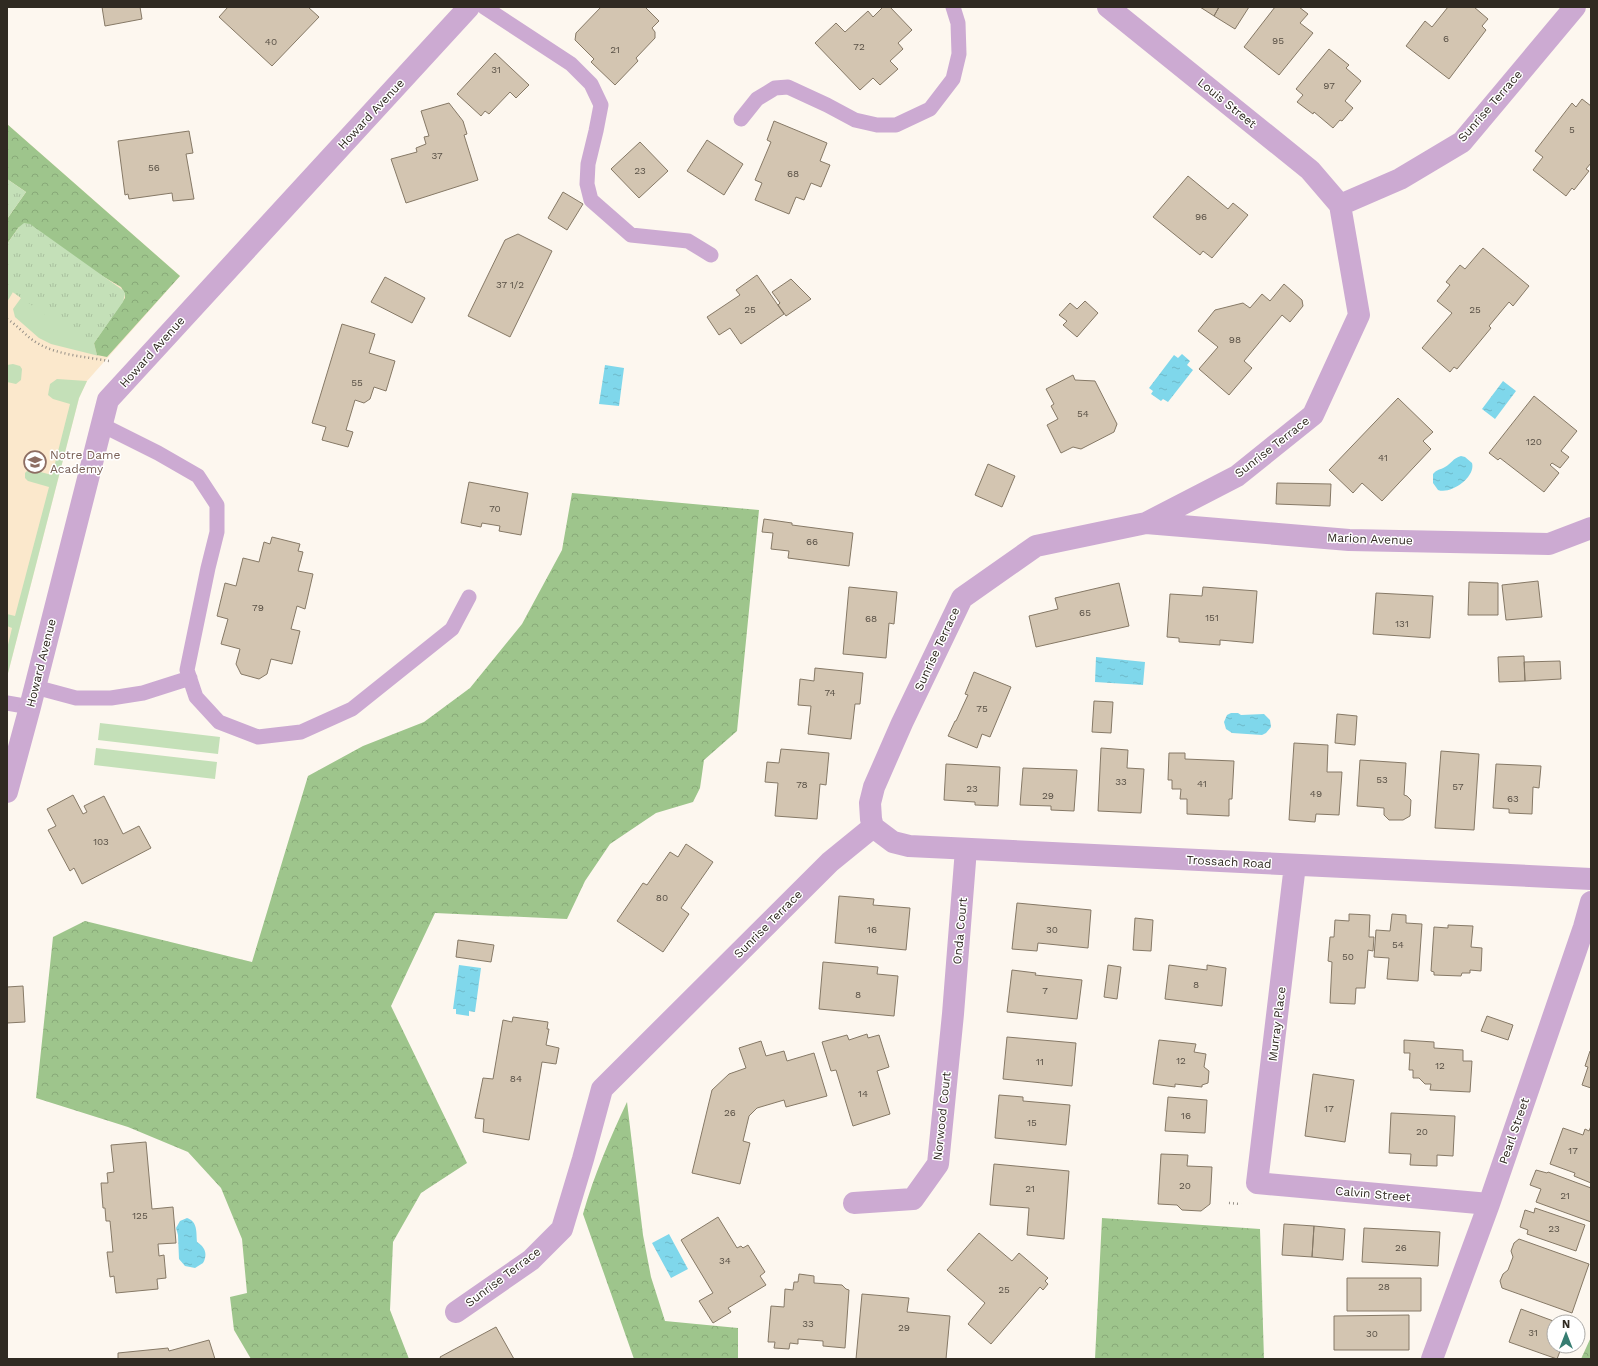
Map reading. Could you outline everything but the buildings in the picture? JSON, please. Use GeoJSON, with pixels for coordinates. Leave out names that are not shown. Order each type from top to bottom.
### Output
{"type":"FeatureCollection","features":[{"type":"Feature","properties":{"kind":"street","name":"Howard Avenue"},"geometry":{"type":"LineString","coordinates":[[7,792],[33,697],[108,400],[470,7]]}},
{"type":"Feature","properties":{"kind":"street","name":"Louis Street"},"geometry":{"type":"LineString","coordinates":[[1108,7],[1310,170],[1340,205]]}},
{"type":"Feature","properties":{"kind":"street","name":"Sunrise Terrace"},"geometry":{"type":"LineString","coordinates":[[456,1312],[531,1260],[562,1229],[584,1159],[602,1089],[830,862],[873,827],[870,815],[870,803],[874,787],[902,723],[962,598],[1036,546],[1146,523],[1237,476],[1313,415],[1360,315],[1340,205],[1400,179],[1462,142],[1574,7]]}},
{"type":"Feature","properties":{"kind":"street","name":"Marion Avenue"},"geometry":{"type":"LineString","coordinates":[[1146,523],[1349,540],[1549,544],[1591,528]]}},
{"type":"Feature","properties":{"kind":"street","name":"Trossach Road"},"geometry":{"type":"LineString","coordinates":[[873,827],[887,838],[901,844],[966,849],[1591,879]]}},
{"type":"Feature","properties":{"kind":"street","name":"Onda Court"},"geometry":{"type":"LineString","coordinates":[[953,1014],[966,849]]}},
{"type":"Feature","properties":{"kind":"street","name":"Murray Place"},"geometry":{"type":"LineString","coordinates":[[1257,1183],[1295,865]]}},
{"type":"Feature","properties":{"kind":"street","name":"Pearl Street"},"geometry":{"type":"LineString","coordinates":[[1432,1359],[1489,1204],[1582,934],[1591,902]]}},
{"type":"Feature","properties":{"kind":"street","name":"Norwood Court"},"geometry":{"type":"LineString","coordinates":[[854,1203],[913,1199],[938,1164],[953,1014]]}},
{"type":"Feature","properties":{"kind":"street","name":"Calvin Street"},"geometry":{"type":"LineString","coordinates":[[1257,1183],[1489,1204]]}},
{"type":"Feature","properties":{"kind":"lane"},"geometry":{"type":"LineString","coordinates":[[484,7],[571,64],[591,84],[601,105],[588,164],[587,184],[591,200],[631,235],[688,242],[711,255]]}},
{"type":"Feature","properties":{"kind":"lane"},"geometry":{"type":"LineString","coordinates":[[741,119],[757,99],[775,88],[788,87],[828,105],[855,120],[877,125],[896,125],[930,109],[953,79],[959,54],[958,23],[953,7]]}},
{"type":"Feature","properties":{"kind":"lane"},"geometry":{"type":"LineString","coordinates":[[102,425],[158,453],[198,476],[216,505],[217,532],[187,670],[196,697],[219,722],[258,737],[301,732],[352,709],[452,629],[469,597]]}},
{"type":"Feature","properties":{"kind":"lane"},"geometry":{"type":"LineString","coordinates":[[7,703],[33,697],[111,698],[144,693],[190,678]]}},
{"type":"Feature","properties":{"kind":"path"},"geometry":{"type":"LineString","coordinates":[[7,319],[39,344],[59,351],[109,361]]}},
{"type":"Feature","properties":{"kind":"shaded area","name":"Notre Dame Academy"},"geometry":{"type":"Polygon","coordinates":[[[7,124],[180,276],[87,381],[79,398],[7,677],[7,124]]]}},
{"type":"Feature","properties":{"kind":"green space"},"geometry":{"type":"Polygon","coordinates":[[[7,124],[180,276],[107,357],[97,355],[94,343],[125,298],[125,294],[121,287],[19,227],[7,244],[7,219],[26,192],[7,179],[7,124]]]}},
{"type":"Feature","properties":{"kind":"green space"},"geometry":{"type":"Polygon","coordinates":[[[7,179],[26,192],[7,219],[7,179]]]}},
{"type":"Feature","properties":{"kind":"green space"},"geometry":{"type":"Polygon","coordinates":[[[24,223],[30,224],[124,291],[125,294],[123,302],[94,343],[91,344],[84,342],[7,288],[7,244],[19,227],[24,223]]]}},
{"type":"Feature","properties":{"kind":"green space"},"geometry":{"type":"Polygon","coordinates":[[[7,244],[123,302],[94,343],[97,355],[99,356],[51,344],[39,338],[15,317],[13,309],[21,298],[13,292],[7,302],[7,244]]]}},
{"type":"Feature","properties":{"kind":"green space"},"geometry":{"type":"Polygon","coordinates":[[[13,364],[20,366],[22,369],[21,380],[16,384],[7,382],[7,365],[13,364]]]}},
{"type":"Feature","properties":{"kind":"green space"},"geometry":{"type":"Polygon","coordinates":[[[57,379],[87,381],[79,398],[7,677],[7,649],[12,628],[7,626],[7,614],[15,616],[49,487],[28,481],[25,478],[25,473],[29,469],[52,475],[70,404],[53,399],[48,395],[50,384],[57,379]]]}},
{"type":"Feature","properties":{"kind":"green space"},"geometry":{"type":"Polygon","coordinates":[[[572,493],[759,510],[737,731],[704,760],[700,788],[693,802],[656,813],[610,844],[585,881],[567,919],[435,913],[391,1006],[467,1163],[421,1193],[393,1242],[390,1310],[409,1359],[251,1359],[234,1330],[230,1297],[247,1293],[242,1239],[221,1188],[188,1152],[128,1127],[36,1098],[53,937],[85,921],[252,962],[308,776],[363,746],[424,722],[470,688],[522,624],[562,550],[572,493]]]}},
{"type":"Feature","properties":{"kind":"green space"},"geometry":{"type":"Polygon","coordinates":[[[100,723],[220,737],[218,754],[98,740],[100,723]]]}},
{"type":"Feature","properties":{"kind":"green space"},"geometry":{"type":"Polygon","coordinates":[[[96,748],[217,762],[215,779],[94,765],[96,748]]]}},
{"type":"Feature","properties":{"kind":"green space"},"geometry":{"type":"Polygon","coordinates":[[[627,1102],[643,1235],[651,1277],[665,1321],[738,1328],[738,1359],[634,1359],[583,1214],[592,1185],[614,1129],[627,1102]]]}},
{"type":"Feature","properties":{"kind":"green space"},"geometry":{"type":"Polygon","coordinates":[[[1102,1218],[1260,1229],[1264,1359],[1095,1359],[1102,1218]]]}},
{"type":"Feature","properties":{"kind":"green space"},"geometry":{"type":"Polygon","coordinates":[[[1591,1337],[1591,1359],[1581,1359],[1583,1354],[1586,1354],[1586,1348],[1591,1337]]]}},
{"type":"Feature","properties":{"kind":"water"},"geometry":{"type":"Polygon","coordinates":[[[1182,354],[1190,361],[1187,365],[1193,370],[1168,402],[1163,399],[1161,401],[1151,394],[1153,391],[1149,388],[1174,355],[1178,358],[1182,354]]]}},
{"type":"Feature","properties":{"kind":"water"},"geometry":{"type":"Polygon","coordinates":[[[605,365],[624,368],[619,406],[599,404],[605,365]]]}},
{"type":"Feature","properties":{"kind":"water"},"geometry":{"type":"Polygon","coordinates":[[[1503,381],[1516,391],[1495,419],[1482,409],[1503,381]]]}},
{"type":"Feature","properties":{"kind":"water"},"geometry":{"type":"Polygon","coordinates":[[[1461,456],[1465,457],[1472,463],[1470,474],[1461,484],[1456,487],[1443,491],[1438,490],[1433,483],[1433,474],[1437,470],[1447,466],[1456,458],[1461,456]]]}},
{"type":"Feature","properties":{"kind":"water"},"geometry":{"type":"Polygon","coordinates":[[[1096,657],[1145,662],[1143,685],[1095,682],[1096,657]]]}},
{"type":"Feature","properties":{"kind":"water"},"geometry":{"type":"Polygon","coordinates":[[[1231,713],[1238,713],[1241,715],[1264,714],[1270,720],[1271,727],[1262,735],[1232,733],[1226,729],[1224,722],[1227,715],[1231,713]]]}},
{"type":"Feature","properties":{"kind":"water"},"geometry":{"type":"Polygon","coordinates":[[[459,965],[481,968],[475,1012],[469,1011],[469,1016],[456,1014],[456,1009],[453,1009],[459,965]]]}},
{"type":"Feature","properties":{"kind":"water"},"geometry":{"type":"Polygon","coordinates":[[[187,1218],[195,1225],[197,1242],[204,1248],[205,1251],[205,1260],[195,1268],[185,1266],[179,1259],[178,1235],[176,1228],[180,1221],[187,1218]]]}},
{"type":"Feature","properties":{"kind":"water"},"geometry":{"type":"Polygon","coordinates":[[[669,1234],[688,1269],[671,1278],[652,1243],[669,1234]]]}},
{"type":"Feature","properties":{"kind":"place","name":"Notre Dame Academy"},"geometry":{"type":"Point","coordinates":[35,462]}}]}
